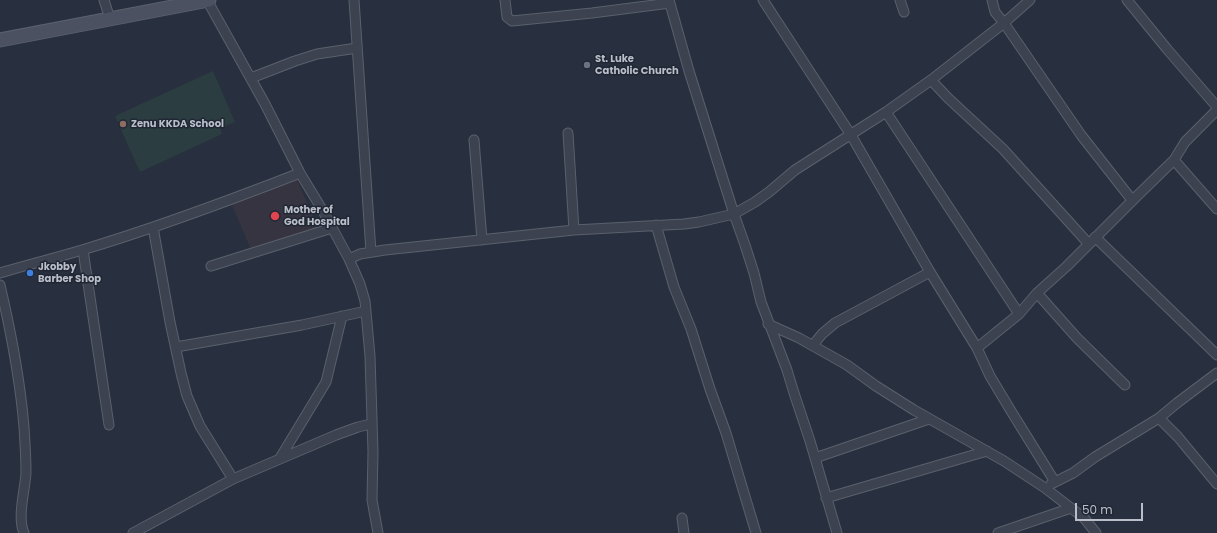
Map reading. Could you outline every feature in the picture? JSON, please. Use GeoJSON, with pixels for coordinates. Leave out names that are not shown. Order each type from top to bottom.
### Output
{"type":"FeatureCollection","features":[{"type":"Feature","properties":{"kind":"main road"},"geometry":{"type":"LineString","coordinates":[[0,40],[208,0]]}},
{"type":"Feature","properties":{"kind":"street"},"geometry":{"type":"LineString","coordinates":[[104,0],[110,19]]}},
{"type":"Feature","properties":{"kind":"street"},"geometry":{"type":"LineString","coordinates":[[208,0],[265,104],[300,173],[349,259],[360,284],[365,301],[370,356],[373,452],[372,500],[378,533]]}},
{"type":"Feature","properties":{"kind":"street"},"geometry":{"type":"LineString","coordinates":[[354,0],[371,252]]}},
{"type":"Feature","properties":{"kind":"street"},"geometry":{"type":"LineString","coordinates":[[505,0],[507,17],[512,21],[592,13],[670,1],[689,71],[754,273],[761,302],[768,324],[787,370],[837,533]]}},
{"type":"Feature","properties":{"kind":"street"},"geometry":{"type":"LineString","coordinates":[[763,0],[851,135],[930,272],[977,348],[990,376],[1055,482]]}},
{"type":"Feature","properties":{"kind":"street"},"geometry":{"type":"LineString","coordinates":[[900,0],[904,12]]}},
{"type":"Feature","properties":{"kind":"street"},"geometry":{"type":"LineString","coordinates":[[992,0],[995,12],[1081,135],[1132,200]]}},
{"type":"Feature","properties":{"kind":"street"},"geometry":{"type":"LineString","coordinates":[[349,259],[360,254],[371,252],[574,230],[684,224],[734,214],[765,196],[795,170],[886,112],[931,80],[1004,23],[1030,0]]}},
{"type":"Feature","properties":{"kind":"street"},"geometry":{"type":"LineString","coordinates":[[977,348],[1019,314],[1037,293],[1067,266],[1174,160],[1186,142],[1217,108],[1127,0]]}},
{"type":"Feature","properties":{"kind":"street"},"geometry":{"type":"LineString","coordinates":[[251,78],[317,54],[357,48]]}},
{"type":"Feature","properties":{"kind":"street"},"geometry":{"type":"LineString","coordinates":[[931,80],[1092,240],[1217,355]]}},
{"type":"Feature","properties":{"kind":"street"},"geometry":{"type":"LineString","coordinates":[[886,112],[1019,314]]}},
{"type":"Feature","properties":{"kind":"street"},"geometry":{"type":"LineString","coordinates":[[568,133],[574,230]]}},
{"type":"Feature","properties":{"kind":"street"},"geometry":{"type":"LineString","coordinates":[[474,140],[482,240]]}},
{"type":"Feature","properties":{"kind":"street"},"geometry":{"type":"LineString","coordinates":[[1174,160],[1217,208]]}},
{"type":"Feature","properties":{"kind":"street"},"geometry":{"type":"LineString","coordinates":[[0,273],[83,250],[153,227],[228,201],[300,173]]}},
{"type":"Feature","properties":{"kind":"street"},"geometry":{"type":"LineString","coordinates":[[656,225],[674,287],[691,330],[726,433],[756,533]]}},
{"type":"Feature","properties":{"kind":"street"},"geometry":{"type":"LineString","coordinates":[[153,227],[170,322],[187,396],[200,426],[233,479]]}},
{"type":"Feature","properties":{"kind":"street"},"geometry":{"type":"LineString","coordinates":[[211,266],[332,228]]}},
{"type":"Feature","properties":{"kind":"street"},"geometry":{"type":"LineString","coordinates":[[83,250],[109,425]]}},
{"type":"Feature","properties":{"kind":"street"},"geometry":{"type":"LineString","coordinates":[[813,345],[822,334],[835,324],[930,272]]}},
{"type":"Feature","properties":{"kind":"street"},"geometry":{"type":"LineString","coordinates":[[0,285],[17,366],[24,427],[26,472],[21,519],[24,533]]}},
{"type":"Feature","properties":{"kind":"street"},"geometry":{"type":"LineString","coordinates":[[1037,293],[1077,338],[1125,385]]}},
{"type":"Feature","properties":{"kind":"street"},"geometry":{"type":"LineString","coordinates":[[176,347],[294,326],[366,311]]}},
{"type":"Feature","properties":{"kind":"street"},"geometry":{"type":"LineString","coordinates":[[280,458],[326,382],[342,316]]}},
{"type":"Feature","properties":{"kind":"street"},"geometry":{"type":"LineString","coordinates":[[768,324],[813,345],[847,365],[876,386],[929,419],[987,451],[1045,488],[1084,518],[1096,533]]}},
{"type":"Feature","properties":{"kind":"street"},"geometry":{"type":"LineString","coordinates":[[1045,488],[1073,473],[1159,418],[1217,373]]}},
{"type":"Feature","properties":{"kind":"street"},"geometry":{"type":"LineString","coordinates":[[1159,418],[1178,437],[1217,484]]}},
{"type":"Feature","properties":{"kind":"street"},"geometry":{"type":"LineString","coordinates":[[815,458],[929,419]]}},
{"type":"Feature","properties":{"kind":"street"},"geometry":{"type":"LineString","coordinates":[[136,532],[233,479],[336,435],[371,424]]}},
{"type":"Feature","properties":{"kind":"street"},"geometry":{"type":"LineString","coordinates":[[826,498],[987,451]]}},
{"type":"Feature","properties":{"kind":"street"},"geometry":{"type":"LineString","coordinates":[[998,533],[1071,508]]}},
{"type":"Feature","properties":{"kind":"street"},"geometry":{"type":"LineString","coordinates":[[682,518],[684,533]]}},
{"type":"Feature","properties":{"kind":"shaded area"},"geometry":{"type":"Polygon","coordinates":[[[213,71],[235,122],[220,128],[222,134],[140,172],[115,116],[213,71]]]}},
{"type":"Feature","properties":{"kind":"shaded area","name":"Mother of God Hospital"},"geometry":{"type":"Polygon","coordinates":[[[297,180],[318,227],[289,241],[252,252],[232,205],[297,180]]]}},
{"type":"Feature","properties":{"kind":"place","name":"St. Luke Catholic Church"},"geometry":{"type":"Point","coordinates":[587,65]}},
{"type":"Feature","properties":{"kind":"place","name":"Zenu KKDA School"},"geometry":{"type":"Point","coordinates":[123,124]}},
{"type":"Feature","properties":{"kind":"place","name":"Mother of God Hospital"},"geometry":{"type":"Point","coordinates":[275,216]}},
{"type":"Feature","properties":{"kind":"place","name":"Jkobby Barber Shop"},"geometry":{"type":"Point","coordinates":[30,273]}}]}
